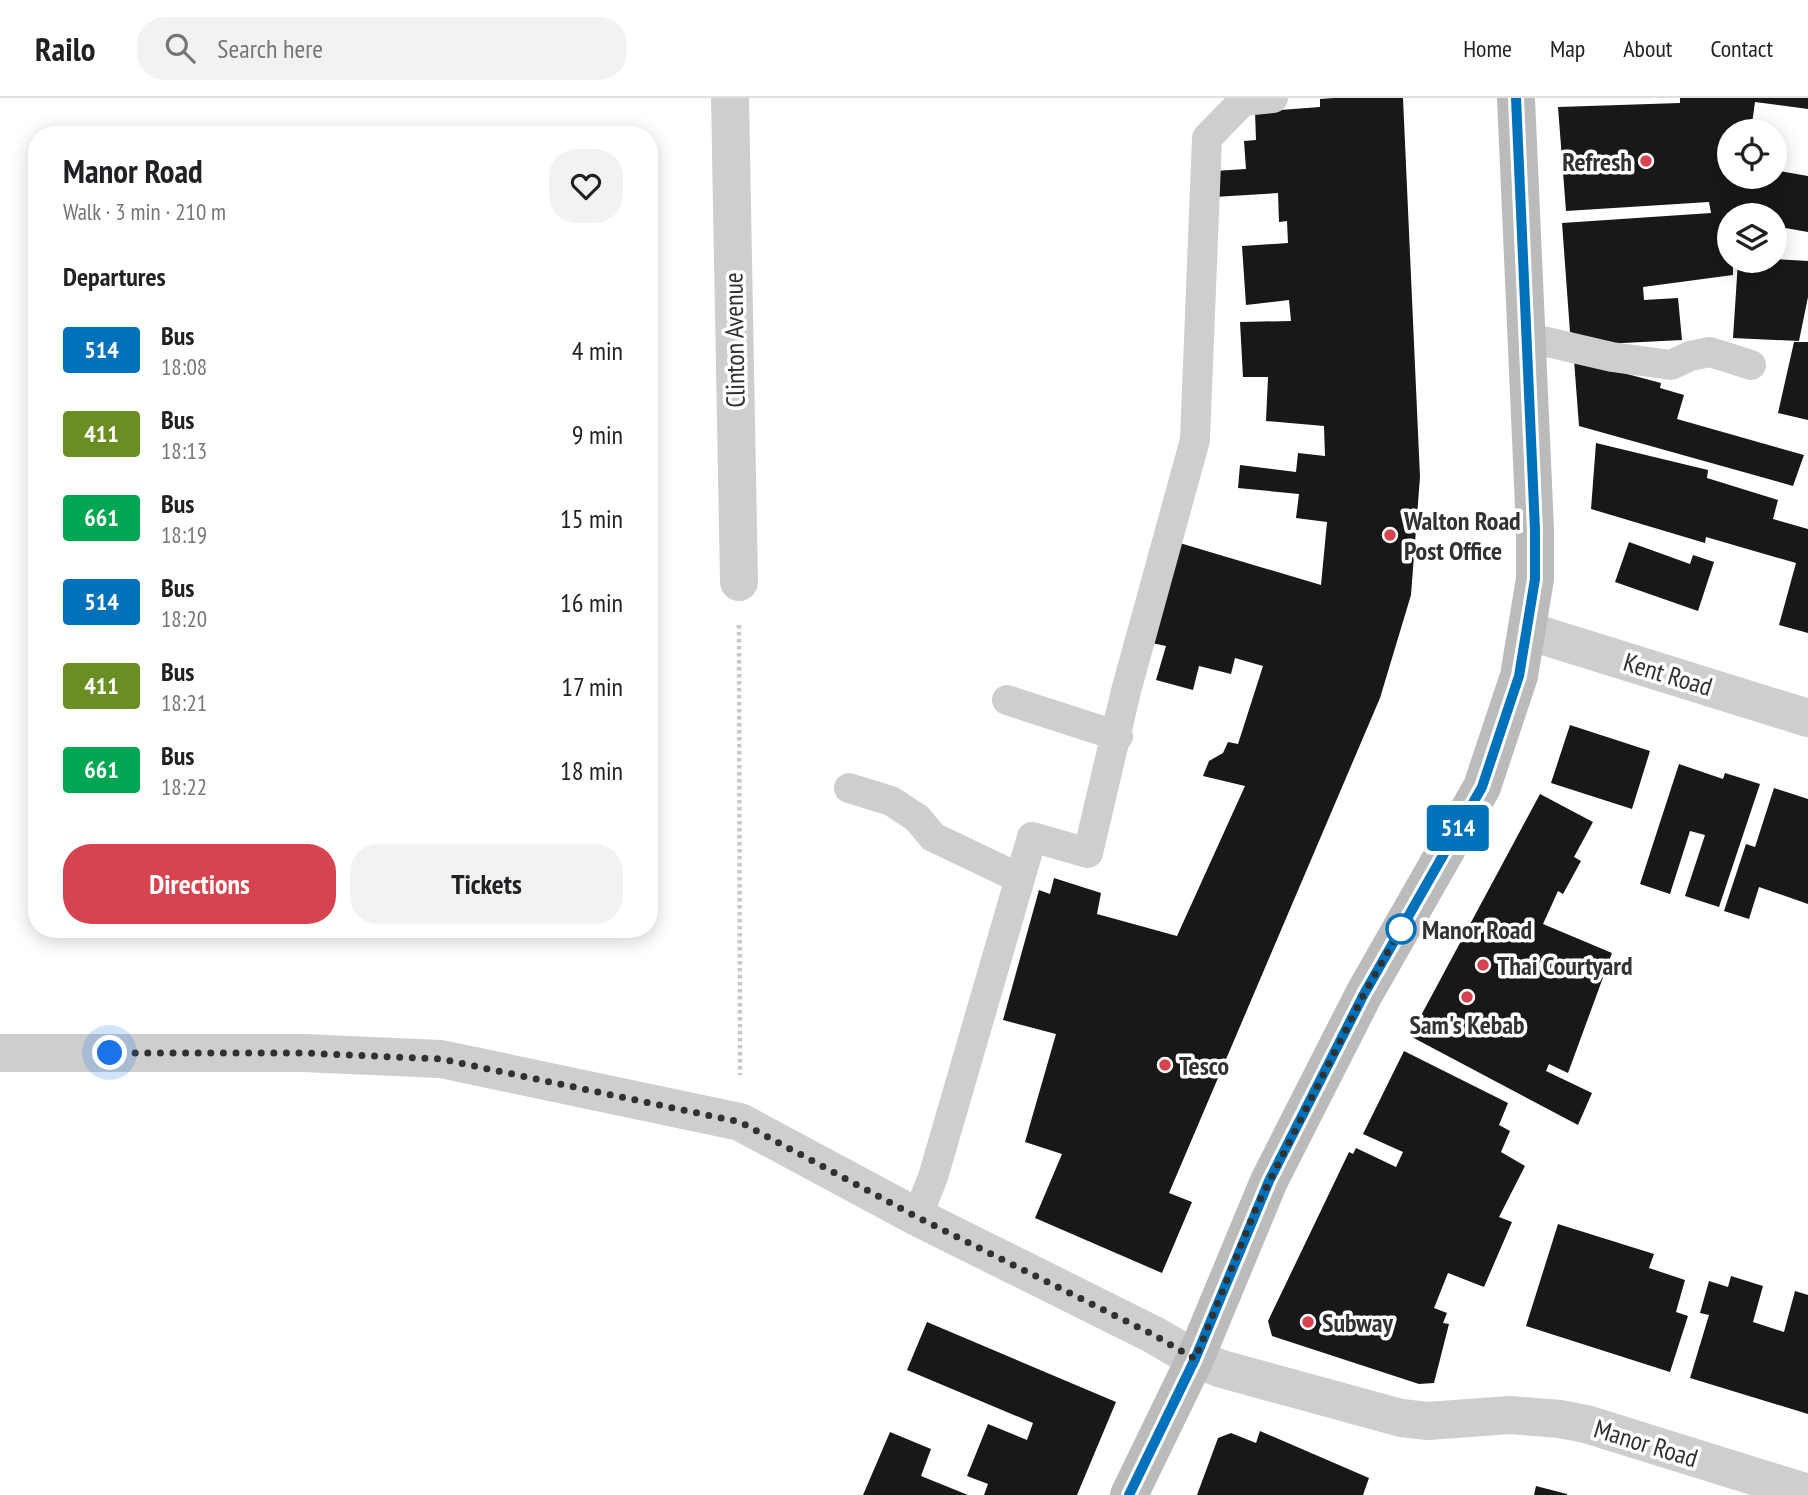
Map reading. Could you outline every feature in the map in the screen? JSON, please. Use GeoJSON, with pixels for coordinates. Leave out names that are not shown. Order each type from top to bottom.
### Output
{"type":"FeatureCollection","features":[{"type":"Feature","properties":{"kind":"main road"},"geometry":{"type":"LineString","coordinates":[[1129,1495],[1195,1359],[1269,1181],[1364,994],[1482,787],[1516,687],[1528,631],[1535,579],[1535,530],[1516,98]]}},
{"type":"Feature","properties":{"kind":"street","name":"Clinton Avenue"},"geometry":{"type":"LineString","coordinates":[[730,98],[739,582]]}},
{"type":"Feature","properties":{"kind":"street","name":"Kent Road"},"geometry":{"type":"LineString","coordinates":[[1528,631],[1808,718]]}},
{"type":"Feature","properties":{"kind":"street","name":"Manor Road"},"geometry":{"type":"LineString","coordinates":[[0,1053],[303,1053],[441,1059],[740,1122],[917,1217],[1154,1335],[1195,1359],[1401,1418],[1427,1421],[1535,1416],[1586,1424],[1808,1493]]}},
{"type":"Feature","properties":{"kind":"lane"},"geometry":{"type":"LineString","coordinates":[[917,1217],[933,1177],[1032,837],[1088,853],[1118,736],[1126,691],[1195,440],[1207,138],[1243,101],[1273,98]]}},
{"type":"Feature","properties":{"kind":"lane"},"geometry":{"type":"LineString","coordinates":[[1526,337],[1612,357],[1671,365],[1690,356],[1710,352],[1751,365]]}},
{"type":"Feature","properties":{"kind":"lane"},"geometry":{"type":"LineString","coordinates":[[1007,700],[1118,736]]}},
{"type":"Feature","properties":{"kind":"lane"},"geometry":{"type":"LineString","coordinates":[[849,788],[891,801],[917,818],[933,837],[1019,878]]}},
{"type":"Feature","properties":{"kind":"path"},"geometry":{"type":"LineString","coordinates":[[739,582],[740,1122]]}},
{"type":"Feature","properties":{"kind":"building"},"geometry":{"type":"Polygon","coordinates":[[[1403,98],[1420,477],[1411,595],[1380,698],[1169,1193],[1192,1202],[1162,1273],[1035,1218],[1062,1154],[1025,1142],[1056,1034],[1003,1020],[1039,890],[1050,894],[1054,878],[1101,893],[1097,914],[1177,936],[1245,786],[1203,776],[1209,761],[1223,753],[1228,742],[1238,744],[1263,666],[1235,658],[1231,674],[1199,666],[1193,690],[1156,680],[1166,646],[1147,642],[1173,541],[1321,585],[1327,522],[1296,518],[1299,494],[1238,488],[1240,465],[1296,472],[1298,453],[1325,456],[1324,426],[1266,421],[1268,377],[1243,377],[1240,322],[1291,321],[1289,300],[1246,305],[1242,246],[1288,243],[1287,221],[1279,222],[1278,193],[1214,197],[1214,171],[1246,169],[1244,141],[1256,140],[1255,112],[1320,107],[1320,99],[1403,98]]]}},
{"type":"Feature","properties":{"kind":"building"},"geometry":{"type":"Polygon","coordinates":[[[1680,98],[1808,98],[1808,109],[1755,102],[1753,119],[1717,119],[1717,189],[1787,189],[1787,172],[1808,176],[1808,232],[1787,228],[1787,203],[1717,203],[1717,273],[1733,275],[1643,287],[1644,300],[1678,298],[1682,340],[1603,344],[1570,332],[1562,223],[1711,213],[1709,202],[1566,211],[1558,107],[1680,103],[1680,98]]]}},
{"type":"Feature","properties":{"kind":"building"},"geometry":{"type":"Polygon","coordinates":[[[1787,260],[1808,261],[1808,297],[1799,341],[1733,338],[1737,273],[1787,273],[1787,260]]]}},
{"type":"Feature","properties":{"kind":"building"},"geometry":{"type":"Polygon","coordinates":[[[1794,342],[1808,342],[1808,420],[1778,413],[1794,342]]]}},
{"type":"Feature","properties":{"kind":"building"},"geometry":{"type":"Polygon","coordinates":[[[1574,360],[1661,383],[1660,388],[1684,395],[1677,419],[1804,455],[1793,486],[1579,426],[1574,360]]]}},
{"type":"Feature","properties":{"kind":"building"},"geometry":{"type":"Polygon","coordinates":[[[1596,443],[1708,470],[1707,478],[1778,500],[1773,519],[1808,529],[1808,633],[1779,625],[1796,563],[1706,537],[1705,543],[1591,509],[1596,443]]]}},
{"type":"Feature","properties":{"kind":"building"},"geometry":{"type":"Polygon","coordinates":[[[1629,542],[1690,564],[1693,555],[1714,562],[1698,611],[1615,582],[1629,542]]]}},
{"type":"Feature","properties":{"kind":"building"},"geometry":{"type":"Polygon","coordinates":[[[1570,725],[1650,751],[1632,809],[1551,783],[1570,725]]]}},
{"type":"Feature","properties":{"kind":"building"},"geometry":{"type":"Polygon","coordinates":[[[1679,764],[1723,779],[1725,773],[1760,784],[1719,907],[1685,896],[1705,835],[1690,831],[1670,894],[1640,884],[1679,764]]]}},
{"type":"Feature","properties":{"kind":"building"},"geometry":{"type":"Polygon","coordinates":[[[1774,788],[1808,799],[1808,904],[1759,887],[1749,919],[1724,911],[1746,844],[1755,847],[1774,788]]]}},
{"type":"Feature","properties":{"kind":"building"},"geometry":{"type":"Polygon","coordinates":[[[1540,794],[1593,822],[1574,857],[1581,861],[1563,894],[1558,891],[1543,924],[1612,953],[1568,1073],[1549,1064],[1546,1071],[1592,1093],[1578,1125],[1410,1036],[1540,794]]]}},
{"type":"Feature","properties":{"kind":"building"},"geometry":{"type":"Polygon","coordinates":[[[1404,1051],[1508,1103],[1499,1125],[1510,1131],[1501,1152],[1525,1166],[1499,1217],[1512,1222],[1484,1287],[1448,1273],[1434,1308],[1447,1313],[1443,1323],[1449,1324],[1434,1383],[1419,1384],[1272,1336],[1268,1321],[1349,1152],[1353,1154],[1356,1148],[1396,1167],[1403,1152],[1363,1134],[1404,1051]]]}},
{"type":"Feature","properties":{"kind":"building"},"geometry":{"type":"Polygon","coordinates":[[[1558,1224],[1654,1254],[1649,1268],[1685,1280],[1676,1312],[1688,1316],[1670,1372],[1526,1326],[1558,1224]]]}},
{"type":"Feature","properties":{"kind":"building"},"geometry":{"type":"Polygon","coordinates":[[[1731,1276],[1763,1286],[1753,1322],[1784,1332],[1795,1291],[1808,1295],[1808,1414],[1690,1378],[1709,1315],[1700,1313],[1709,1281],[1728,1287],[1731,1276]]]}},
{"type":"Feature","properties":{"kind":"building"},"geometry":{"type":"Polygon","coordinates":[[[927,1322],[1116,1402],[1077,1495],[984,1495],[988,1484],[967,1476],[988,1424],[1027,1440],[1033,1423],[907,1370],[927,1322]]]}},
{"type":"Feature","properties":{"kind":"building"},"geometry":{"type":"Polygon","coordinates":[[[1260,1431],[1369,1478],[1363,1495],[1197,1495],[1218,1438],[1231,1433],[1256,1443],[1260,1431]]]}},
{"type":"Feature","properties":{"kind":"building"},"geometry":{"type":"Polygon","coordinates":[[[890,1432],[931,1449],[921,1476],[968,1495],[863,1495],[890,1432]]]}},
{"type":"Feature","properties":{"kind":"building"},"geometry":{"type":"Polygon","coordinates":[[[1536,1486],[1567,1494],[1567,1495],[1534,1495],[1536,1486]]]}},
{"type":"Feature","properties":{"kind":"bus line","name":"514"},"geometry":{"type":"LineString","coordinates":[[1129,1495],[1195,1359],[1269,1181],[1364,994],[1482,787],[1503,731],[1519,676],[1535,579],[1535,530],[1516,98]]}},
{"type":"Feature","properties":{"kind":"place","name":"Refresh"},"geometry":{"type":"Point","coordinates":[1646,161]}},
{"type":"Feature","properties":{"kind":"place","name":"Walton Road Post Office"},"geometry":{"type":"Point","coordinates":[1390,535]}},
{"type":"Feature","properties":{"kind":"place","name":"Manor Road"},"geometry":{"type":"Point","coordinates":[1401,929]}},
{"type":"Feature","properties":{"kind":"place","name":"Thai Courtyard"},"geometry":{"type":"Point","coordinates":[1483,965]}},
{"type":"Feature","properties":{"kind":"place","name":"Sam's Kebab"},"geometry":{"type":"Point","coordinates":[1467,997]}},
{"type":"Feature","properties":{"kind":"place","name":"Tesco"},"geometry":{"type":"Point","coordinates":[1165,1065]}},
{"type":"Feature","properties":{"kind":"place","name":"Subway"},"geometry":{"type":"Point","coordinates":[1308,1322]}},
{"type":"Feature","properties":{"kind":"route"},"geometry":{"type":"LineString","coordinates":[[110,1053],[303,1053],[441,1059],[740,1122],[917,1217],[1154,1335],[1195,1359],[1257,1206],[1364,994],[1403,925],[1401,929]]}}]}
